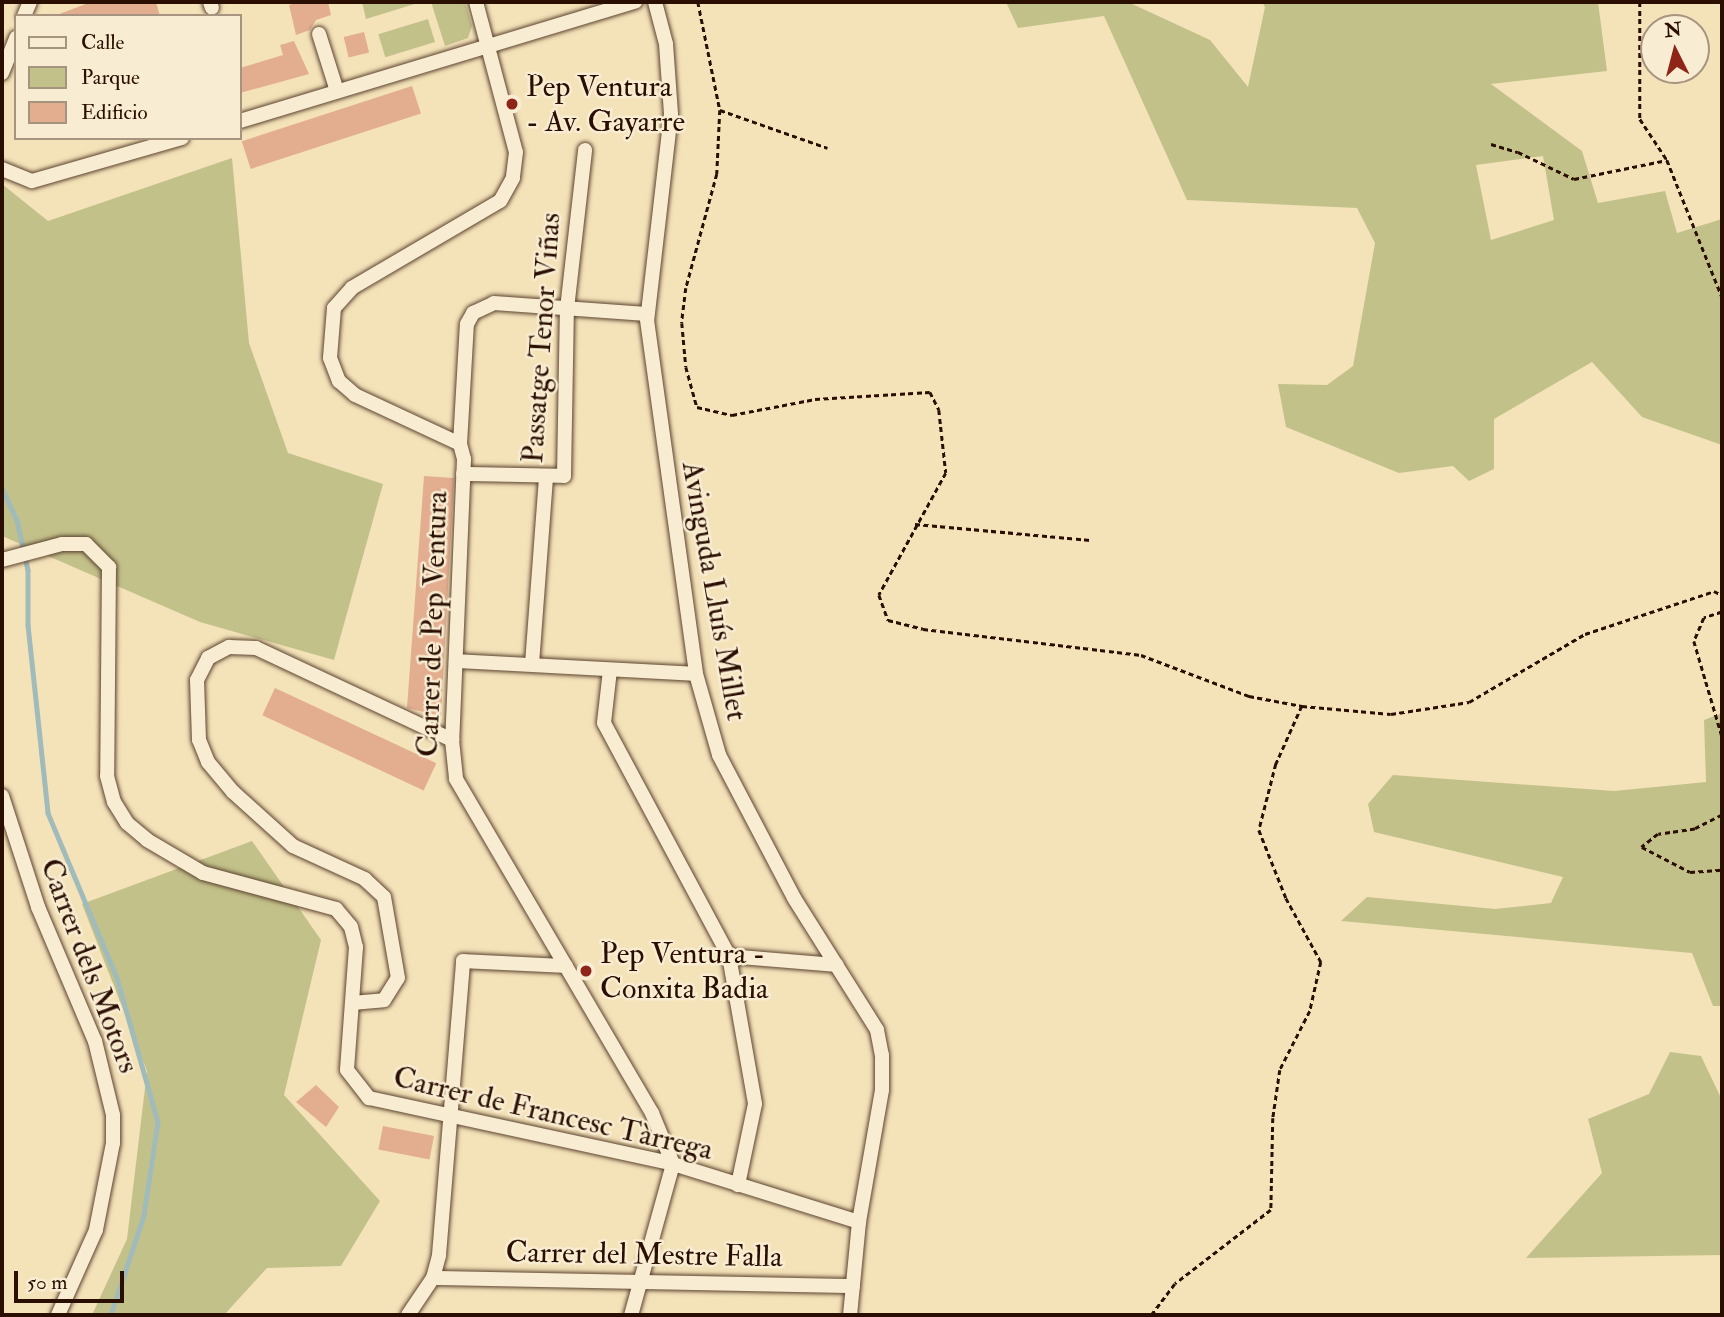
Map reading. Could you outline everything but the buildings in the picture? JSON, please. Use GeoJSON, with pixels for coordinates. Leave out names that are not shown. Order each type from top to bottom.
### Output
{"type":"FeatureCollection","features":[{"type":"Feature","properties":{"kind":"street"},"geometry":{"type":"LineString","coordinates":[[460,444],[355,395],[339,381],[330,358],[329,331],[334,308],[352,288],[500,201],[513,178],[516,152],[476,2]]}},
{"type":"Feature","properties":{"kind":"street"},"geometry":{"type":"LineString","coordinates":[[242,120],[635,2]]}},
{"type":"Feature","properties":{"kind":"street","name":"Avinguda Lluís Millet"},"geometry":{"type":"LineString","coordinates":[[654,2],[668,55],[671,114],[647,314],[696,674],[719,755],[794,898],[877,1030],[882,1055],[882,1090],[859,1222],[850,1315]]}},
{"type":"Feature","properties":{"kind":"street"},"geometry":{"type":"LineString","coordinates":[[318,34],[338,91]]}},
{"type":"Feature","properties":{"kind":"street"},"geometry":{"type":"LineString","coordinates":[[2,73],[14,43]]}},
{"type":"Feature","properties":{"kind":"street"},"geometry":{"type":"LineString","coordinates":[[2,169],[32,181],[145,144],[170,140]]}},
{"type":"Feature","properties":{"kind":"street","name":"Passatge Tenor Viñas"},"geometry":{"type":"LineString","coordinates":[[463,474],[545,478],[564,476],[567,309],[585,150]]}},
{"type":"Feature","properties":{"kind":"street","name":"Carrer de Pep Ventura"},"geometry":{"type":"LineString","coordinates":[[567,309],[494,303],[472,313],[467,324],[460,444],[463,474],[452,740],[456,779],[652,1113],[673,1164]]}},
{"type":"Feature","properties":{"kind":"street"},"geometry":{"type":"LineString","coordinates":[[567,309],[647,314]]}},
{"type":"Feature","properties":{"kind":"street"},"geometry":{"type":"LineString","coordinates":[[532,664],[545,478]]}},
{"type":"Feature","properties":{"kind":"street","name":"Carrer de Francesc Tàrrega"},"geometry":{"type":"LineString","coordinates":[[2,560],[62,544],[86,544],[98,553],[109,567],[107,776],[114,802],[127,823],[147,840],[203,873],[336,909],[351,927],[356,947],[347,1070],[355,1086],[369,1098],[450,1113],[673,1164],[859,1222]]}},
{"type":"Feature","properties":{"kind":"street"},"geometry":{"type":"LineString","coordinates":[[352,1003],[384,1000],[398,978],[384,897],[365,880],[293,846],[233,792],[208,762],[199,740],[197,680],[208,658],[229,647],[256,648],[452,740]]}},
{"type":"Feature","properties":{"kind":"street"},"geometry":{"type":"LineString","coordinates":[[456,661],[696,674]]}},
{"type":"Feature","properties":{"kind":"street"},"geometry":{"type":"LineString","coordinates":[[610,670],[604,723],[729,956],[755,1104],[738,1185]]}},
{"type":"Feature","properties":{"kind":"street","name":"Carrer dels Motors"},"geometry":{"type":"LineString","coordinates":[[2,796],[33,894],[95,1041],[113,1115],[113,1143],[96,1230],[58,1315]]}},
{"type":"Feature","properties":{"kind":"street"},"geometry":{"type":"LineString","coordinates":[[729,956],[837,965]]}},
{"type":"Feature","properties":{"kind":"street"},"geometry":{"type":"LineString","coordinates":[[408,1315],[433,1278],[463,961],[566,966]]}},
{"type":"Feature","properties":{"kind":"street"},"geometry":{"type":"LineString","coordinates":[[631,1315],[643,1280],[673,1164]]}},
{"type":"Feature","properties":{"kind":"street","name":"Carrer del Mestre Falla"},"geometry":{"type":"LineString","coordinates":[[433,1278],[853,1286]]}},
{"type":"Feature","properties":{"kind":"path"},"geometry":{"type":"LineString","coordinates":[[698,2],[720,110],[717,174],[686,288],[682,323],[685,367],[697,407],[732,415],[815,399],[930,392],[939,410],[946,473],[915,524],[879,595],[888,620],[923,629],[1141,655],[1249,696],[1302,706],[1391,714],[1469,702],[1585,634],[1714,591],[1722,595]]}},
{"type":"Feature","properties":{"kind":"path"},"geometry":{"type":"LineString","coordinates":[[1640,2],[1640,119],[1667,160],[1722,297]]}},
{"type":"Feature","properties":{"kind":"path"},"geometry":{"type":"LineString","coordinates":[[720,110],[828,149]]}},
{"type":"Feature","properties":{"kind":"path"},"geometry":{"type":"LineString","coordinates":[[1491,144],[1518,152],[1574,179],[1667,160]]}},
{"type":"Feature","properties":{"kind":"path"},"geometry":{"type":"LineString","coordinates":[[915,524],[1090,540]]}},
{"type":"Feature","properties":{"kind":"path"},"geometry":{"type":"LineString","coordinates":[[1722,612],[1704,618],[1694,641],[1722,736]]}},
{"type":"Feature","properties":{"kind":"path"},"geometry":{"type":"LineString","coordinates":[[1152,1315],[1175,1284],[1271,1210],[1273,1118],[1280,1070],[1310,1011],[1321,962],[1286,898],[1259,830],[1276,764],[1302,706]]}},
{"type":"Feature","properties":{"kind":"path"},"geometry":{"type":"LineString","coordinates":[[1722,815],[1695,829],[1658,834],[1642,847],[1690,872],[1722,870]]}},
{"type":"Feature","properties":{"kind":"green space"},"geometry":{"type":"Polygon","coordinates":[[[362,2],[421,2],[366,19],[362,2]]]}},
{"type":"Feature","properties":{"kind":"green space"},"geometry":{"type":"Polygon","coordinates":[[[431,2],[465,2],[472,26],[468,38],[445,46],[431,2]]]}},
{"type":"Feature","properties":{"kind":"green space"},"geometry":{"type":"Polygon","coordinates":[[[1006,2],[1128,2],[1210,40],[1248,87],[1265,7],[1262,2],[1598,2],[1607,71],[1491,84],[1582,151],[1598,203],[1665,191],[1677,233],[1722,219],[1722,445],[1642,417],[1592,362],[1494,419],[1494,469],[1469,481],[1453,466],[1399,473],[1286,427],[1278,384],[1327,385],[1353,366],[1375,243],[1357,208],[1187,200],[1104,16],[1018,28],[1006,2]],[[1543,156],[1476,165],[1491,240],[1554,220],[1543,156]]]}},
{"type":"Feature","properties":{"kind":"green space"},"geometry":{"type":"Polygon","coordinates":[[[428,19],[435,42],[385,57],[378,34],[428,19]]]}},
{"type":"Feature","properties":{"kind":"green space"},"geometry":{"type":"Polygon","coordinates":[[[232,158],[249,343],[288,453],[383,484],[334,660],[200,622],[2,536],[2,184],[48,221],[232,158]]]}},
{"type":"Feature","properties":{"kind":"green space"},"geometry":{"type":"Polygon","coordinates":[[[1722,713],[1722,1006],[1713,1006],[1692,953],[1341,921],[1367,897],[1495,909],[1551,903],[1563,877],[1374,832],[1368,804],[1393,775],[1614,791],[1706,782],[1704,720],[1722,713]]]}},
{"type":"Feature","properties":{"kind":"green space"},"geometry":{"type":"Polygon","coordinates":[[[252,841],[321,940],[284,1095],[380,1201],[341,1266],[267,1268],[224,1315],[92,1315],[127,1239],[147,1071],[82,904],[252,841]]]}},
{"type":"Feature","properties":{"kind":"green space"},"geometry":{"type":"Polygon","coordinates":[[[1670,1052],[1701,1056],[1722,1100],[1722,1255],[1526,1258],[1602,1173],[1588,1119],[1649,1094],[1670,1052]]]}},
{"type":"Feature","properties":{"kind":"waterway"},"geometry":{"type":"LineString","coordinates":[[2,488],[17,520],[28,570],[28,625],[48,813],[117,978],[158,1122],[144,1216],[111,1315]]}},
{"type":"Feature","properties":{"kind":"place","name":"Pep Ventura - Av. Gayarre"},"geometry":{"type":"Point","coordinates":[512,104]}},
{"type":"Feature","properties":{"kind":"place","name":"Pep Ventura - Conxita Badia"},"geometry":{"type":"Point","coordinates":[586,971]}}]}
